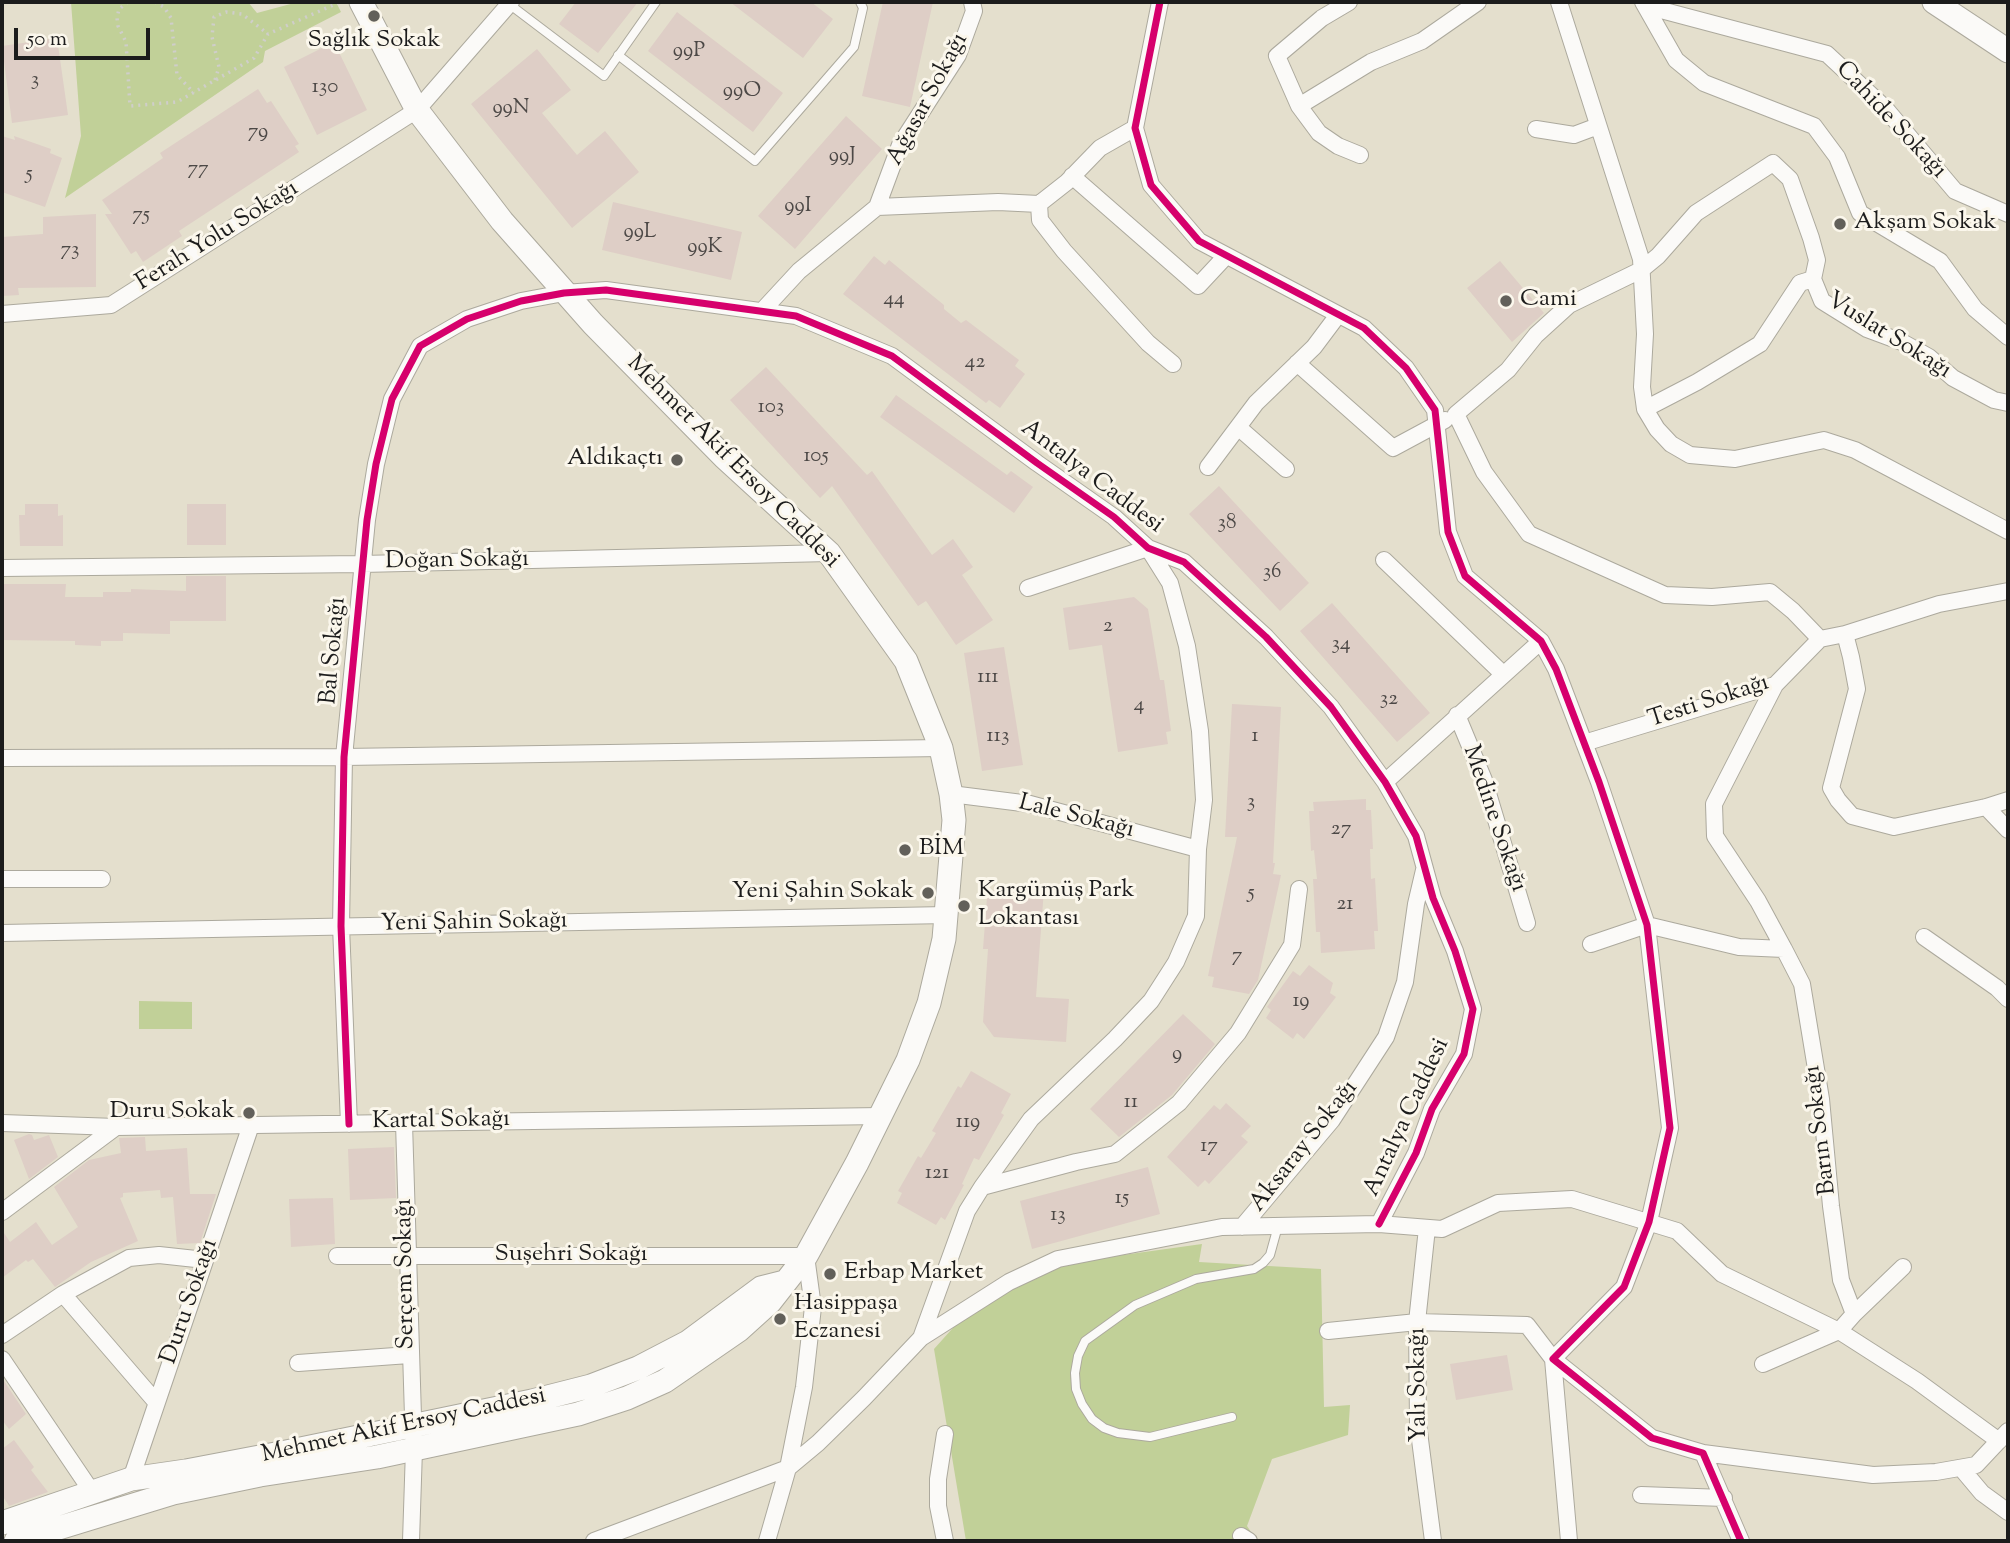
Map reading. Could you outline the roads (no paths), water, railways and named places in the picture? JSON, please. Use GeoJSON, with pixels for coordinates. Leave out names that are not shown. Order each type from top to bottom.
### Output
{"type":"FeatureCollection","features":[{"type":"Feature","properties":{"kind":"main road","name":"Mehmet Akif Ersoy Caddesi"},"geometry":{"type":"LineString","coordinates":[[7,1523],[414,1449],[578,1414],[627,1398],[665,1381],[739,1330],[770,1302],[806,1256],[908,1060],[929,1003],[944,939],[954,820],[951,794],[941,748],[906,661],[829,553],[724,457],[564,293],[502,221],[417,110],[361,2]]}},
{"type":"Feature","properties":{"kind":"main road"},"geometry":{"type":"LineString","coordinates":[[1934,2],[1962,9],[2008,51]]}},
{"type":"Feature","properties":{"kind":"main road","name":"Mehmet Akif Ersoy Caddesi"},"geometry":{"type":"LineString","coordinates":[[7,1523],[131,1479],[186,1471],[532,1401],[591,1386],[626,1373],[688,1342],[761,1288],[785,1282]]}},
{"type":"Feature","properties":{"kind":"street","name":"Ağasar Sokağı"},"geometry":{"type":"LineString","coordinates":[[972,2],[974,11],[958,55],[900,145],[877,207],[998,202],[1039,204]]}},
{"type":"Feature","properties":{"kind":"street"},"geometry":{"type":"LineString","coordinates":[[1160,2],[1135,128],[1151,185],[1199,241],[1364,328],[1406,368],[1436,410],[1448,532],[1465,576],[1541,641],[1556,669],[1647,925],[1670,1128],[1649,1222],[1624,1287],[1553,1359],[1569,1541]]}},
{"type":"Feature","properties":{"kind":"street"},"geometry":{"type":"LineString","coordinates":[[1349,2],[1322,18],[1278,56],[1299,106],[1320,132],[1338,146],[1360,155]]}},
{"type":"Feature","properties":{"kind":"street"},"geometry":{"type":"LineString","coordinates":[[1299,106],[1371,62],[1422,41],[1478,2]]}},
{"type":"Feature","properties":{"kind":"street"},"geometry":{"type":"LineString","coordinates":[[1559,2],[1641,259],[1645,334],[1642,387],[1645,409],[1657,429],[1671,444],[1690,455],[1735,459],[1824,440],[1855,450],[2008,531]]}},
{"type":"Feature","properties":{"kind":"street","name":"Ferah Yolu Sokağı"},"geometry":{"type":"LineString","coordinates":[[2,314],[111,305],[417,110],[510,3]]}},
{"type":"Feature","properties":{"kind":"street"},"geometry":{"type":"LineString","coordinates":[[1644,4],[1676,60],[1704,83],[1814,126],[1837,157],[1860,213],[1940,261],[1975,309],[2008,337]]}},
{"type":"Feature","properties":{"kind":"street","name":"Cahide Sokağı"},"geometry":{"type":"LineString","coordinates":[[1644,4],[1827,54],[1885,108],[1955,191],[2008,214]]}},
{"type":"Feature","properties":{"kind":"street"},"geometry":{"type":"LineString","coordinates":[[1536,129],[1574,135],[1598,126]]}},
{"type":"Feature","properties":{"kind":"street"},"geometry":{"type":"LineString","coordinates":[[1135,128],[1100,148],[1039,204],[1040,220],[1064,251],[1148,343],[1172,365]]}},
{"type":"Feature","properties":{"kind":"street"},"geometry":{"type":"LineString","coordinates":[[1297,363],[1393,449],[1456,414],[1508,370],[1536,335],[1569,305],[1641,270],[1658,256],[1696,213],[1773,163],[1790,179],[1811,237],[1817,260],[1813,279],[1800,283],[1760,344],[1645,409]]}},
{"type":"Feature","properties":{"kind":"street"},"geometry":{"type":"LineString","coordinates":[[1072,176],[1198,286],[1226,256]]}},
{"type":"Feature","properties":{"kind":"street"},"geometry":{"type":"LineString","coordinates":[[762,311],[799,271],[877,207]]}},
{"type":"Feature","properties":{"kind":"street","name":"Vuslat Sokağı"},"geometry":{"type":"LineString","coordinates":[[1813,279],[1822,301],[1867,330],[1902,342],[1929,357],[1953,378],[1994,400],[2008,403]]}},
{"type":"Feature","properties":{"kind":"street","name":"Antalya Caddesi"},"geometry":{"type":"LineString","coordinates":[[564,293],[606,290],[796,316],[892,356],[1114,516],[1148,548],[1184,562],[1266,637],[1331,707],[1385,782],[1416,836],[1433,898],[1455,951],[1473,1009],[1464,1054],[1432,1109],[1416,1153],[1379,1224]]}},
{"type":"Feature","properties":{"kind":"street","name":"Bal Sokağı"},"geometry":{"type":"LineString","coordinates":[[349,1124],[341,926],[344,757],[366,520],[392,399],[421,346],[467,319],[521,301],[564,293]]}},
{"type":"Feature","properties":{"kind":"street"},"geometry":{"type":"LineString","coordinates":[[1208,467],[1256,403],[1314,347],[1338,315]]}},
{"type":"Feature","properties":{"kind":"street"},"geometry":{"type":"LineString","coordinates":[[1456,414],[1484,472],[1528,534],[1665,595],[1712,597],[1770,593],[1793,611],[1820,639],[1845,634],[1939,604],[2008,591]]}},
{"type":"Feature","properties":{"kind":"street"},"geometry":{"type":"LineString","coordinates":[[1238,427],[1286,469]]}},
{"type":"Feature","properties":{"kind":"street"},"geometry":{"type":"LineString","coordinates":[[921,1338],[967,1211],[982,1187],[1031,1119],[1151,1001],[1176,962],[1196,916],[1203,786],[1200,731],[1187,646],[1170,583],[1148,548],[1028,588]]}},
{"type":"Feature","properties":{"kind":"street","name":"Doğan Sokağı"},"geometry":{"type":"LineString","coordinates":[[2,568],[362,564],[829,553]]}},
{"type":"Feature","properties":{"kind":"street"},"geometry":{"type":"LineString","coordinates":[[1384,560],[1503,674]]}},
{"type":"Feature","properties":{"kind":"street"},"geometry":{"type":"LineString","coordinates":[[1845,634],[1857,689],[1831,788],[1852,816],[1894,827],[2008,800]]}},
{"type":"Feature","properties":{"kind":"street","name":"Testi Sokağı"},"geometry":{"type":"LineString","coordinates":[[1584,743],[1775,685],[1820,639]]}},
{"type":"Feature","properties":{"kind":"street"},"geometry":{"type":"LineString","coordinates":[[1385,782],[1541,641]]}},
{"type":"Feature","properties":{"kind":"street","name":"Barın Sokağı"},"geometry":{"type":"LineString","coordinates":[[1775,685],[1714,804],[1715,836],[1758,901],[1802,984],[1821,1099],[1841,1280],[1854,1314]]}},
{"type":"Feature","properties":{"kind":"street","name":"Medine Sokağı"},"geometry":{"type":"LineString","coordinates":[[1457,715],[1484,780],[1527,923]]}},
{"type":"Feature","properties":{"kind":"street"},"geometry":{"type":"LineString","coordinates":[[2,758],[344,757],[941,748]]}},
{"type":"Feature","properties":{"kind":"street","name":"Lale Sokağı"},"geometry":{"type":"LineString","coordinates":[[951,794],[1030,804],[1198,849]]}},
{"type":"Feature","properties":{"kind":"street"},"geometry":{"type":"LineString","coordinates":[[1986,807],[2008,830]]}},
{"type":"Feature","properties":{"kind":"street","name":"Aksaray Sokağı"},"geometry":{"type":"LineString","coordinates":[[1242,1227],[1332,1120],[1386,1037],[1405,982],[1424,868]]}},
{"type":"Feature","properties":{"kind":"street"},"geometry":{"type":"LineString","coordinates":[[2,879],[102,879]]}},
{"type":"Feature","properties":{"kind":"street"},"geometry":{"type":"LineString","coordinates":[[982,1187],[1115,1154],[1179,1103],[1238,1033],[1292,945],[1299,889]]}},
{"type":"Feature","properties":{"kind":"street","name":"Yeni Şahin Sokağı"},"geometry":{"type":"LineString","coordinates":[[2,933],[947,915]]}},
{"type":"Feature","properties":{"kind":"street"},"geometry":{"type":"LineString","coordinates":[[1591,944],[1647,925],[1739,947],[1784,949]]}},
{"type":"Feature","properties":{"kind":"street"},"geometry":{"type":"LineString","coordinates":[[1924,937],[1997,988],[2008,999]]}},
{"type":"Feature","properties":{"kind":"street","name":"Kartal Sokağı"},"geometry":{"type":"LineString","coordinates":[[2,1123],[117,1127],[881,1116]]}},
{"type":"Feature","properties":{"kind":"street","name":"Serçem Sokağı"},"geometry":{"type":"LineString","coordinates":[[404,1123],[411,1425],[414,1449],[411,1541]]}},
{"type":"Feature","properties":{"kind":"street","name":"Duru Sokağı"},"geometry":{"type":"LineString","coordinates":[[131,1479],[251,1125]]}},
{"type":"Feature","properties":{"kind":"street"},"geometry":{"type":"LineString","coordinates":[[2,1212],[117,1127]]}},
{"type":"Feature","properties":{"kind":"street"},"geometry":{"type":"LineString","coordinates":[[594,1541],[788,1468],[818,1443],[921,1338],[1009,1282],[1058,1259],[1222,1227],[1379,1224],[1442,1229],[1498,1203],[1572,1199],[1677,1231],[1722,1274],[1839,1331],[2004,1436],[1976,1465],[1936,1472],[1873,1475],[1703,1453],[1653,1438],[1553,1359],[1527,1325],[1418,1322],[1328,1331]]}},
{"type":"Feature","properties":{"kind":"street","name":"Yalı Sokağı"},"geometry":{"type":"LineString","coordinates":[[1427,1228],[1418,1322],[1418,1424],[1433,1541]]}},
{"type":"Feature","properties":{"kind":"street"},"geometry":{"type":"LineString","coordinates":[[2,1335],[63,1294],[130,1258],[159,1255],[205,1260]]}},
{"type":"Feature","properties":{"kind":"street","name":"Suşehri Sokağı"},"geometry":{"type":"LineString","coordinates":[[337,1256],[806,1256]]}},
{"type":"Feature","properties":{"kind":"street"},"geometry":{"type":"LineString","coordinates":[[767,1541],[788,1468],[804,1387],[813,1307],[806,1256]]}},
{"type":"Feature","properties":{"kind":"street"},"geometry":{"type":"LineString","coordinates":[[1763,1364],[1839,1331],[1903,1267]]}},
{"type":"Feature","properties":{"kind":"street"},"geometry":{"type":"LineString","coordinates":[[63,1294],[156,1402]]}},
{"type":"Feature","properties":{"kind":"street"},"geometry":{"type":"LineString","coordinates":[[298,1363],[410,1356]]}},
{"type":"Feature","properties":{"kind":"street"},"geometry":{"type":"LineString","coordinates":[[2,1359],[92,1492]]}},
{"type":"Feature","properties":{"kind":"street"},"geometry":{"type":"LineString","coordinates":[[944,1434],[938,1479],[938,1506],[945,1541]]}},
{"type":"Feature","properties":{"kind":"street"},"geometry":{"type":"LineString","coordinates":[[1703,1453],[1741,1541]]}},
{"type":"Feature","properties":{"kind":"street"},"geometry":{"type":"LineString","coordinates":[[1961,1468],[1982,1493],[2008,1512]]}},
{"type":"Feature","properties":{"kind":"street"},"geometry":{"type":"LineString","coordinates":[[1641,1495],[1724,1498]]}},
{"type":"Feature","properties":{"kind":"lane"},"geometry":{"type":"LineString","coordinates":[[510,3],[604,76],[656,2]]}},
{"type":"Feature","properties":{"kind":"lane"},"geometry":{"type":"LineString","coordinates":[[618,55],[755,161],[854,47],[863,8],[860,2]]}},
{"type":"Feature","properties":{"kind":"lane"},"geometry":{"type":"LineString","coordinates":[[1232,1417],[1150,1437],[1118,1433],[1104,1428],[1082,1404],[1075,1381],[1078,1356],[1085,1341],[1135,1305],[1196,1279],[1254,1269],[1270,1255],[1278,1226]]}},
{"type":"Feature","properties":{"kind":"place","name":"Sağlık Sokak"},"geometry":{"type":"Point","coordinates":[374,16]}},
{"type":"Feature","properties":{"kind":"place","name":"Akşam Sokak"},"geometry":{"type":"Point","coordinates":[1840,224]}},
{"type":"Feature","properties":{"kind":"place","name":"Cami"},"geometry":{"type":"Point","coordinates":[1506,301]}},
{"type":"Feature","properties":{"kind":"place","name":"Aldıkaçtı"},"geometry":{"type":"Point","coordinates":[677,460]}},
{"type":"Feature","properties":{"kind":"place","name":"BİM"},"geometry":{"type":"Point","coordinates":[905,850]}},
{"type":"Feature","properties":{"kind":"place","name":"Yeni Şahin Sokak"},"geometry":{"type":"Point","coordinates":[928,893]}},
{"type":"Feature","properties":{"kind":"place","name":"Kargümüş Park Lokantası"},"geometry":{"type":"Point","coordinates":[964,906]}},
{"type":"Feature","properties":{"kind":"place","name":"Duru Sokak"},"geometry":{"type":"Point","coordinates":[249,1113]}},
{"type":"Feature","properties":{"kind":"place","name":"Erbap Market"},"geometry":{"type":"Point","coordinates":[830,1274]}},
{"type":"Feature","properties":{"kind":"place","name":"Hasippaşa Eczanesi"},"geometry":{"type":"Point","coordinates":[780,1319]}}]}
